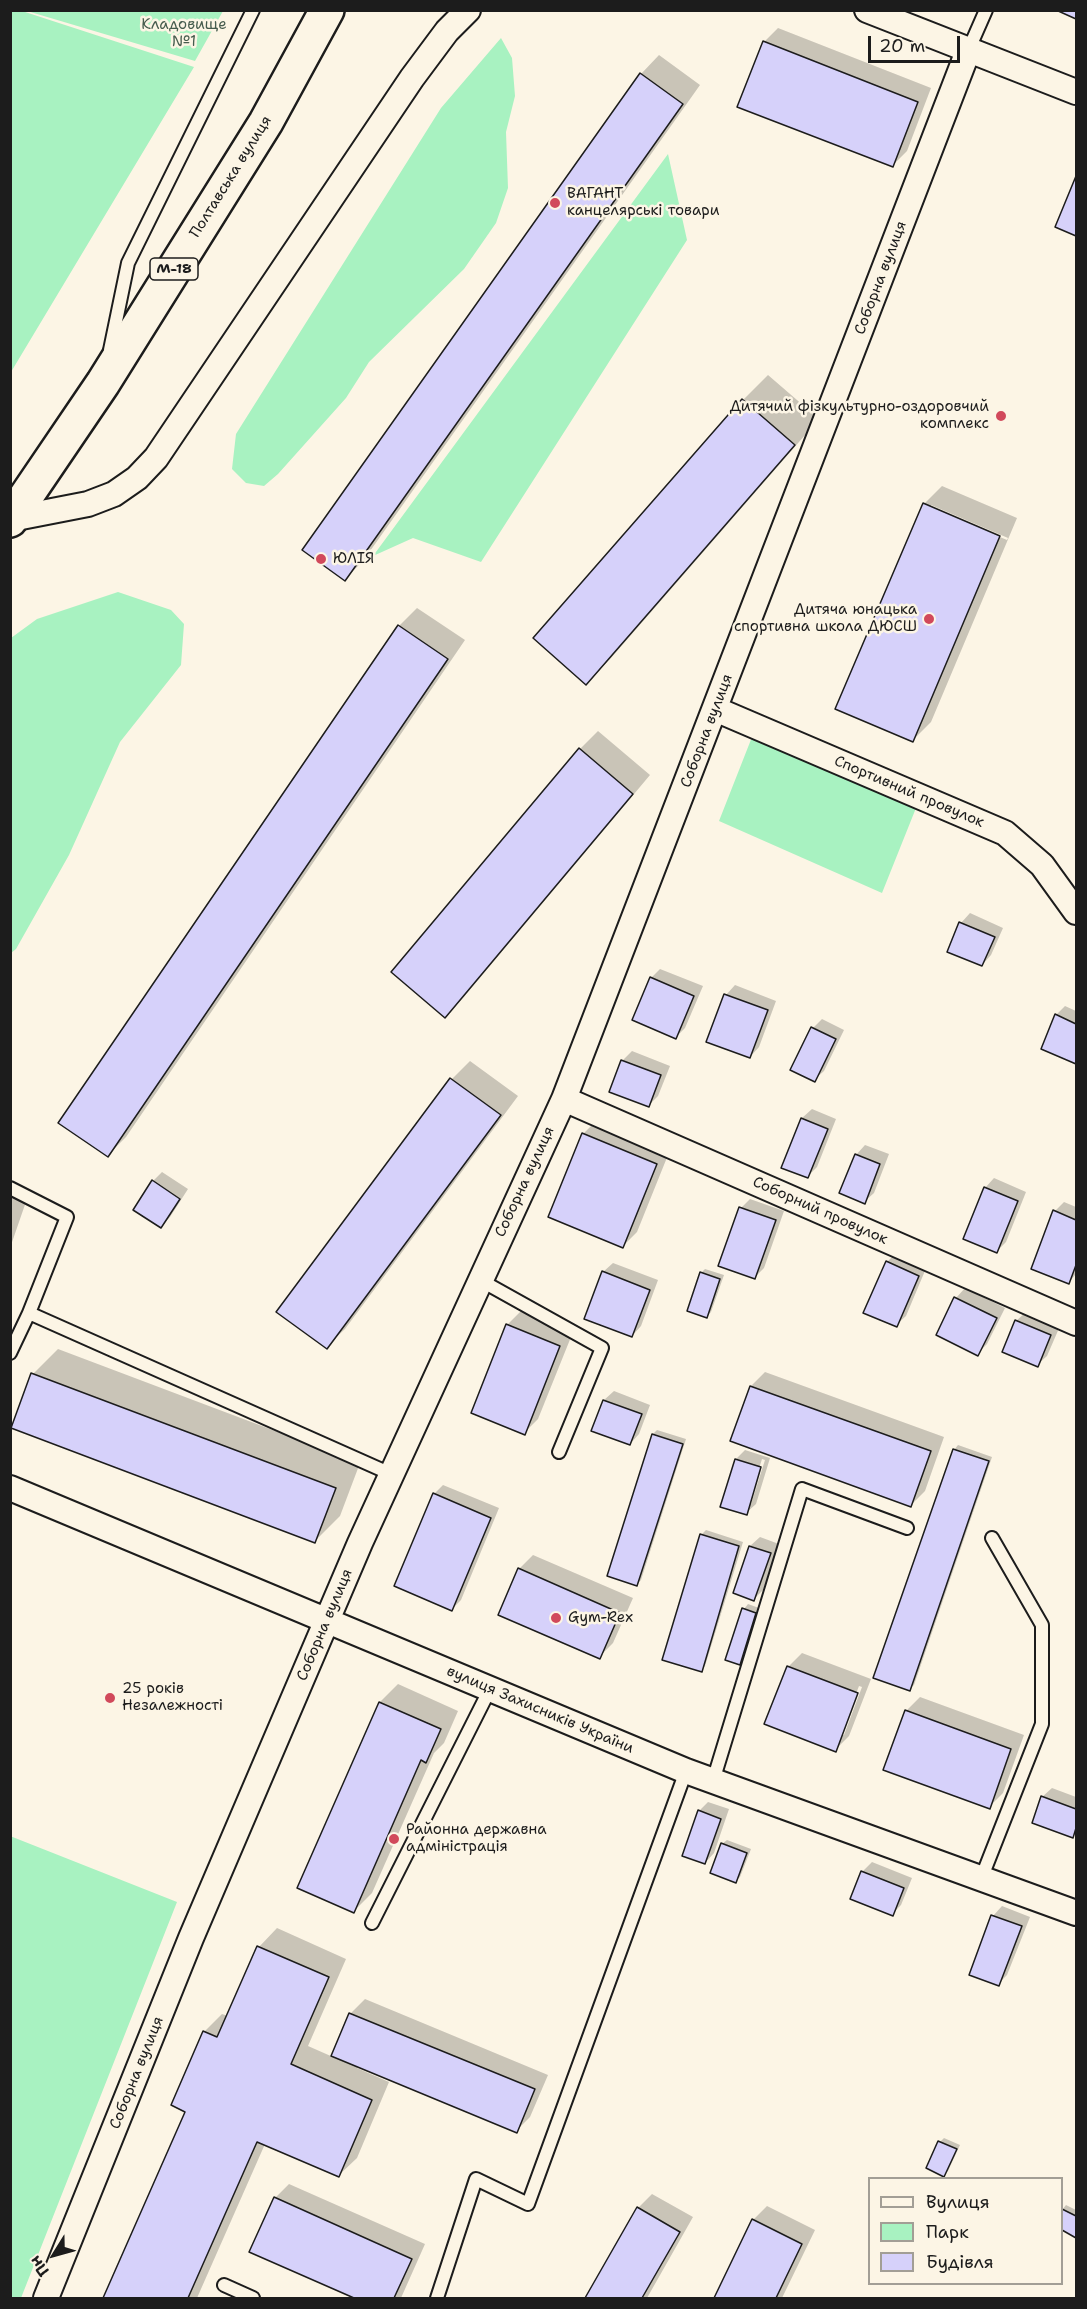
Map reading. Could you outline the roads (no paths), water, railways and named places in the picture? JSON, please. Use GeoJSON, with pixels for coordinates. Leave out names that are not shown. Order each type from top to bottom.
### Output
{"type":"FeatureCollection","features":[{"type":"Feature","properties":{"kind":"highway","name":"Полтавська вулиця"},"geometry":{"type":"LineString","coordinates":[[11,520],[103,383],[266,122],[327,10]]}},
{"type":"Feature","properties":{"kind":"street"},"geometry":{"type":"LineString","coordinates":[[11,520],[88,504],[114,494],[137,478],[156,458],[412,78],[447,31],[468,10]]}},
{"type":"Feature","properties":{"kind":"street"},"geometry":{"type":"LineString","coordinates":[[867,10],[1077,92]]}},
{"type":"Feature","properties":{"kind":"street","name":"Соборна вулиця"},"geometry":{"type":"LineString","coordinates":[[46,2298],[191,1938],[391,1474],[564,1099],[968,51]]}},
{"type":"Feature","properties":{"kind":"street","name":"Спортивний провулок"},"geometry":{"type":"LineString","coordinates":[[716,709],[1005,833],[1042,865],[1077,912]]}},
{"type":"Feature","properties":{"kind":"street","name":"Соборний провулок"},"geometry":{"type":"LineString","coordinates":[[564,1099],[1077,1323]]}},
{"type":"Feature","properties":{"kind":"street","name":"вулиця Захисників України"},"geometry":{"type":"LineString","coordinates":[[10,1488],[686,1771],[1077,1913]]}},
{"type":"Feature","properties":{"kind":"lane"},"geometry":{"type":"LineString","coordinates":[[103,383],[128,263],[253,10]]}},
{"type":"Feature","properties":{"kind":"lane"},"geometry":{"type":"LineString","coordinates":[[968,51],[986,10]]}},
{"type":"Feature","properties":{"kind":"lane"},"geometry":{"type":"LineString","coordinates":[[10,1188],[67,1217],[29,1313],[10,1353]]}},
{"type":"Feature","properties":{"kind":"lane"},"geometry":{"type":"LineString","coordinates":[[480,1280],[602,1348],[559,1452]]}},
{"type":"Feature","properties":{"kind":"lane"},"geometry":{"type":"LineString","coordinates":[[29,1313],[391,1474]]}},
{"type":"Feature","properties":{"kind":"lane"},"geometry":{"type":"LineString","coordinates":[[713,1781],[802,1489],[908,1528]]}},
{"type":"Feature","properties":{"kind":"lane"},"geometry":{"type":"LineString","coordinates":[[981,1879],[1042,1724],[1042,1625],[992,1538]]}},
{"type":"Feature","properties":{"kind":"lane"},"geometry":{"type":"LineString","coordinates":[[372,1923],[490,1689]]}},
{"type":"Feature","properties":{"kind":"lane"},"geometry":{"type":"LineString","coordinates":[[437,2298],[476,2179],[528,2204],[686,1771]]}},
{"type":"Feature","properties":{"kind":"lane"},"geometry":{"type":"LineString","coordinates":[[224,2285],[253,2298]]}},
{"type":"Feature","properties":{"kind":"place","name":"ВАГАНТ канцелярські товари"},"geometry":{"type":"Point","coordinates":[555,203]}},
{"type":"Feature","properties":{"kind":"place","name":"Дитячий фізкультурно-оздоровчий комплекс"},"geometry":{"type":"Point","coordinates":[1001,416]}},
{"type":"Feature","properties":{"kind":"place","name":"ЮЛІЯ"},"geometry":{"type":"Point","coordinates":[321,559]}},
{"type":"Feature","properties":{"kind":"place","name":"Дитяча юнацька спортивна школа ДЮСШ"},"geometry":{"type":"Point","coordinates":[929,619]}},
{"type":"Feature","properties":{"kind":"place","name":"Gym-Rex"},"geometry":{"type":"Point","coordinates":[556,1618]}},
{"type":"Feature","properties":{"kind":"place","name":"25 років Незалежності"},"geometry":{"type":"Point","coordinates":[110,1698]}},
{"type":"Feature","properties":{"kind":"place","name":"Районна державна адміністрація"},"geometry":{"type":"Point","coordinates":[394,1839]}},
{"type":"Feature","properties":{"kind":"park label","name":"Кладовище №1"},"geometry":{"type":"Point","coordinates":[184,34]}}]}
